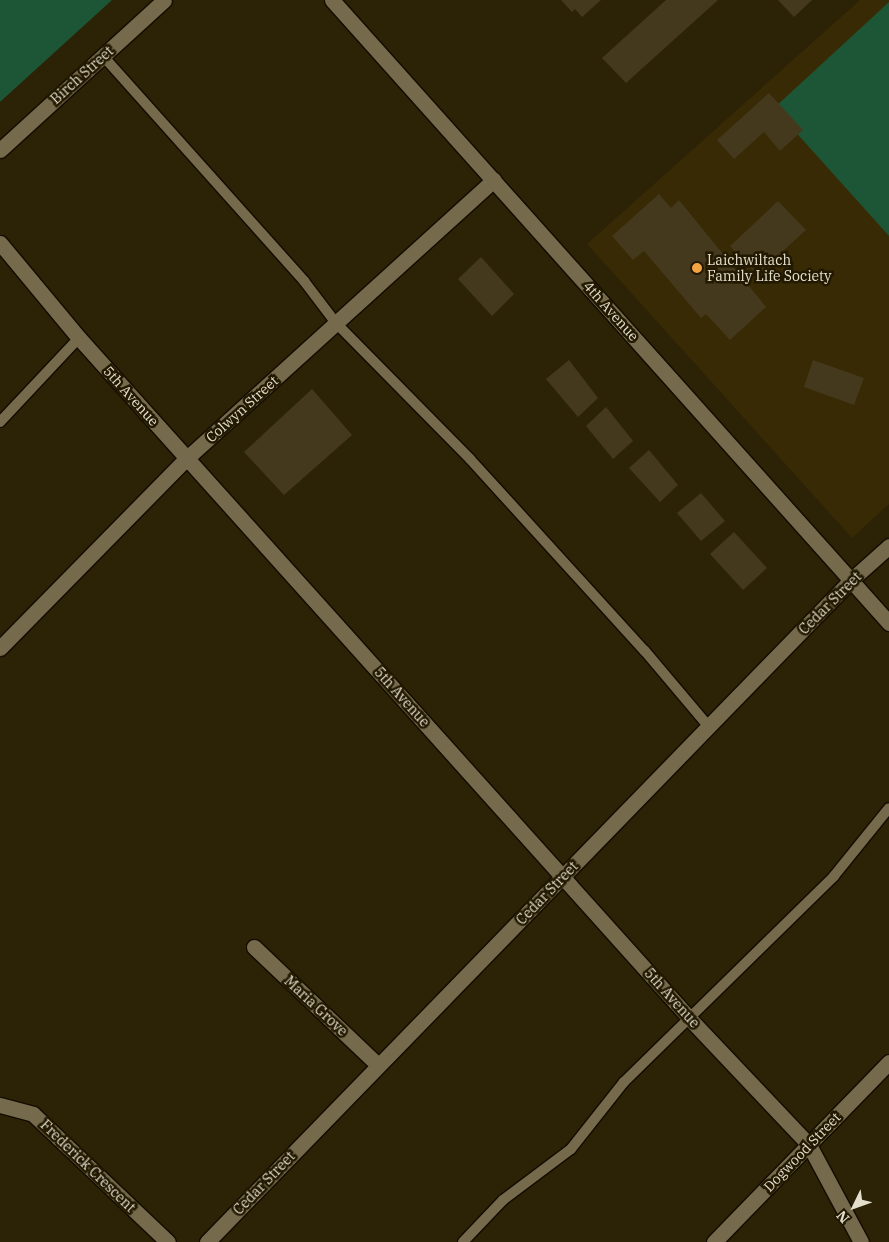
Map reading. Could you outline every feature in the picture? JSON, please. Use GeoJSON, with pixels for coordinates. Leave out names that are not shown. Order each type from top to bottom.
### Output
{"type":"FeatureCollection","features":[{"type":"Feature","properties":{"kind":"street","name":"Birch Street"},"geometry":{"type":"LineString","coordinates":[[0,150],[164,0]]}},
{"type":"Feature","properties":{"kind":"street","name":"4th Avenue"},"geometry":{"type":"LineString","coordinates":[[332,0],[889,623]]}},
{"type":"Feature","properties":{"kind":"street","name":"Colwyn Street"},"geometry":{"type":"LineString","coordinates":[[0,648],[187,458],[494,180]]}},
{"type":"Feature","properties":{"kind":"street","name":"5th Avenue"},"geometry":{"type":"LineString","coordinates":[[0,244],[79,338],[690,1019],[809,1145],[862,1242]]}},
{"type":"Feature","properties":{"kind":"street","name":"Cedar Street"},"geometry":{"type":"LineString","coordinates":[[207,1242],[851,580],[889,546]]}},
{"type":"Feature","properties":{"kind":"street","name":"Maria Grove"},"geometry":{"type":"LineString","coordinates":[[254,947],[378,1066]]}},
{"type":"Feature","properties":{"kind":"street","name":"Dogwood Street"},"geometry":{"type":"LineString","coordinates":[[714,1242],[889,1062]]}},
{"type":"Feature","properties":{"kind":"street","name":"Frederick Crescent"},"geometry":{"type":"LineString","coordinates":[[0,1105],[33,1114],[168,1242]]}},
{"type":"Feature","properties":{"kind":"lane"},"geometry":{"type":"LineString","coordinates":[[102,56],[304,281],[336,323],[470,459],[645,651],[708,727]]}},
{"type":"Feature","properties":{"kind":"lane"},"geometry":{"type":"LineString","coordinates":[[0,422],[79,338]]}},
{"type":"Feature","properties":{"kind":"lane"},"geometry":{"type":"LineString","coordinates":[[464,1242],[503,1200],[571,1149],[624,1082],[834,876],[889,808]]}},
{"type":"Feature","properties":{"kind":"shaded area"},"geometry":{"type":"Polygon","coordinates":[[[860,0],[889,0],[889,504],[852,538],[587,244],[860,0]]]}},
{"type":"Feature","properties":{"kind":"green space"},"geometry":{"type":"Polygon","coordinates":[[[0,0],[112,0],[0,102],[0,0]]]}},
{"type":"Feature","properties":{"kind":"green space"},"geometry":{"type":"Polygon","coordinates":[[[889,2],[889,236],[774,108],[889,2]]]}},
{"type":"Feature","properties":{"kind":"building"},"geometry":{"type":"Polygon","coordinates":[[[561,0],[601,0],[582,17],[575,9],[572,12],[561,0]]]}},
{"type":"Feature","properties":{"kind":"building"},"geometry":{"type":"Polygon","coordinates":[[[666,0],[718,0],[626,83],[602,58],[666,0]]]}},
{"type":"Feature","properties":{"kind":"building"},"geometry":{"type":"Polygon","coordinates":[[[778,0],[812,0],[794,17],[778,0]]]}},
{"type":"Feature","properties":{"kind":"building"},"geometry":{"type":"Polygon","coordinates":[[[769,93],[803,130],[780,151],[764,132],[734,159],[717,140],[769,93]]]}},
{"type":"Feature","properties":{"kind":"building","name":"Laichwiltach Family Life Society"},"geometry":{"type":"Polygon","coordinates":[[[659,194],[671,208],[679,200],[766,307],[730,340],[706,314],[701,318],[644,251],[633,260],[612,236],[659,194]]]}},
{"type":"Feature","properties":{"kind":"building"},"geometry":{"type":"Polygon","coordinates":[[[778,201],[806,230],[783,251],[790,258],[783,265],[776,258],[757,275],[730,246],[778,201]]]}},
{"type":"Feature","properties":{"kind":"building"},"geometry":{"type":"Polygon","coordinates":[[[481,257],[514,294],[492,316],[458,279],[481,257]]]}},
{"type":"Feature","properties":{"kind":"building"},"geometry":{"type":"Polygon","coordinates":[[[569,360],[598,398],[578,417],[546,379],[569,360]]]}},
{"type":"Feature","properties":{"kind":"building"},"geometry":{"type":"Polygon","coordinates":[[[813,360],[864,378],[854,405],[804,387],[813,360]]]}},
{"type":"Feature","properties":{"kind":"building"},"geometry":{"type":"Polygon","coordinates":[[[312,389],[352,435],[284,495],[244,452],[312,389]]]}},
{"type":"Feature","properties":{"kind":"building"},"geometry":{"type":"Polygon","coordinates":[[[606,407],[633,441],[613,459],[586,426],[606,407]]]}},
{"type":"Feature","properties":{"kind":"building"},"geometry":{"type":"Polygon","coordinates":[[[649,450],[678,485],[660,502],[629,468],[649,450]]]}},
{"type":"Feature","properties":{"kind":"building"},"geometry":{"type":"Polygon","coordinates":[[[701,493],[725,521],[701,541],[677,513],[701,493]]]}},
{"type":"Feature","properties":{"kind":"building"},"geometry":{"type":"Polygon","coordinates":[[[734,532],[767,568],[743,590],[710,554],[734,532]]]}},
{"type":"Feature","properties":{"kind":"place","name":"Laichwiltach Family Life Society"},"geometry":{"type":"Point","coordinates":[697,268]}}]}
